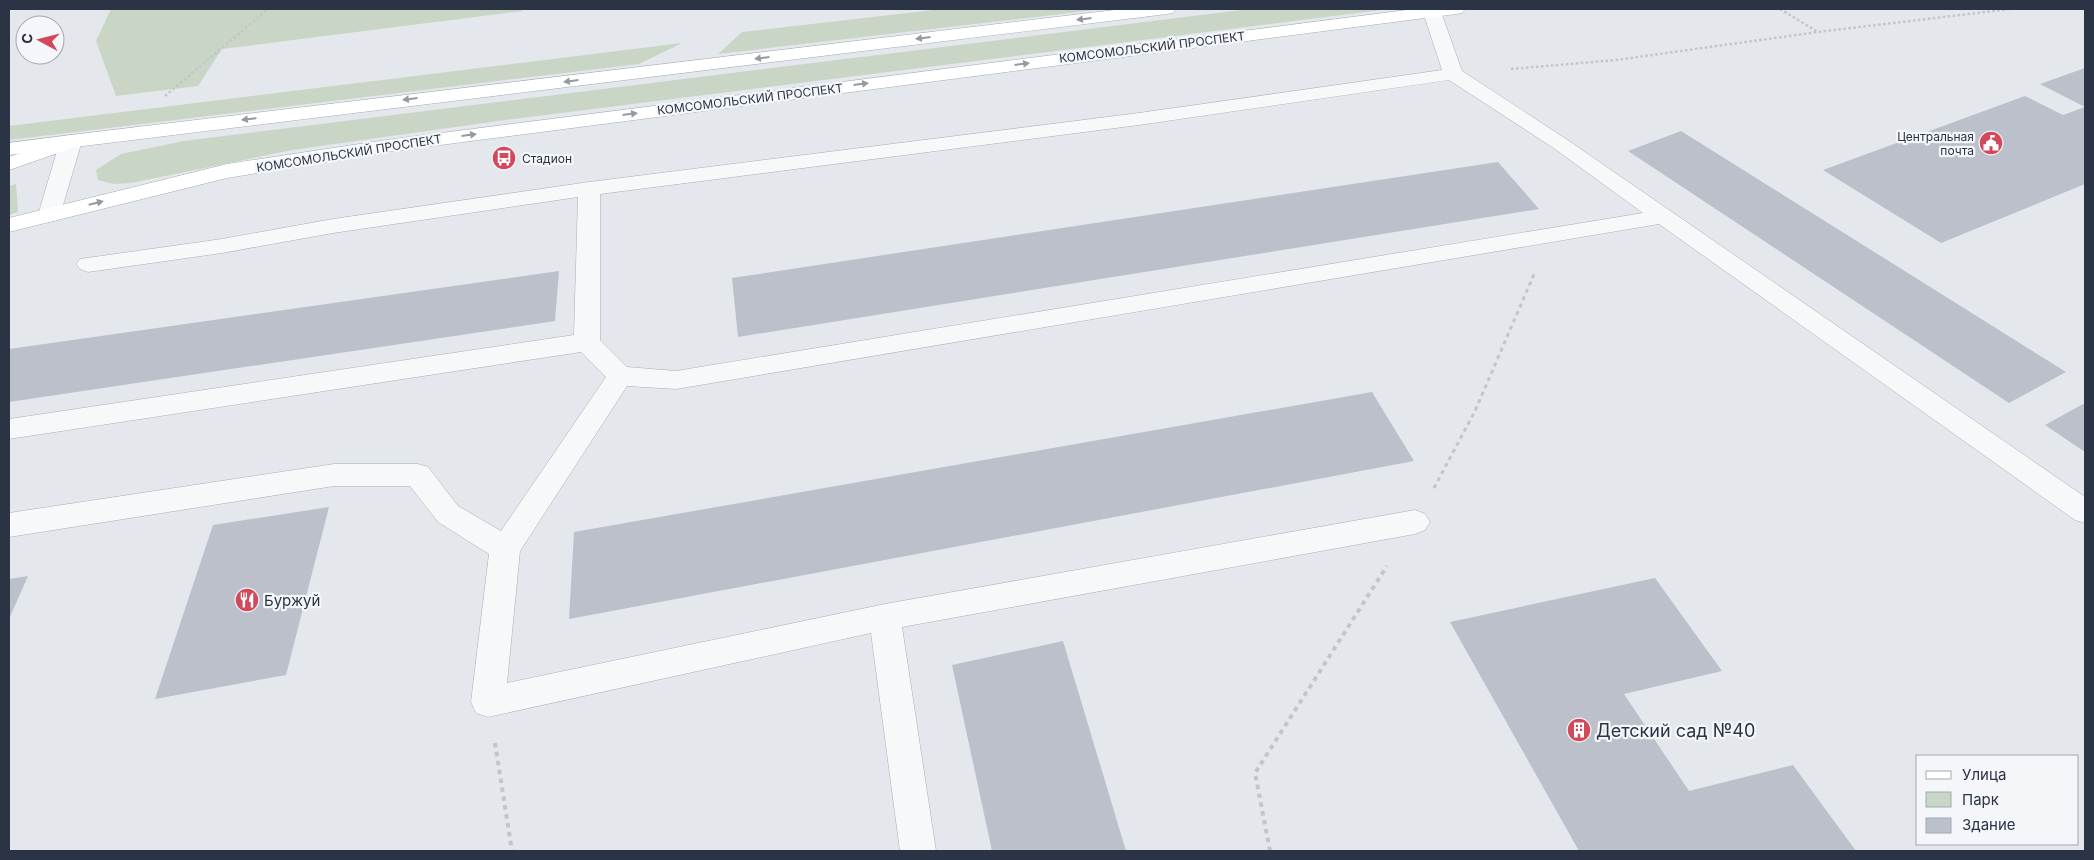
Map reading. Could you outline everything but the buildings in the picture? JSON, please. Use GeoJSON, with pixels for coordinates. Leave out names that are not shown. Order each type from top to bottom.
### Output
{"type":"FeatureCollection","features":[{"type":"Feature","properties":{"kind":"main road"},"geometry":{"type":"LineString","coordinates":[[9,149],[367,104],[1167,9]]}},
{"type":"Feature","properties":{"kind":"main road","name":"КОМСОМОЛЬСКИЙ ПРОСПЕКТ"},"geometry":{"type":"LineString","coordinates":[[9,225],[227,171],[386,146],[1456,9]]}},
{"type":"Feature","properties":{"kind":"main road"},"geometry":{"type":"LineString","coordinates":[[9,164],[71,142]]}},
{"type":"Feature","properties":{"kind":"street"},"geometry":{"type":"LineString","coordinates":[[1432,12],[1453,74],[1562,145],[2085,512]]}},
{"type":"Feature","properties":{"kind":"street"},"geometry":{"type":"LineString","coordinates":[[88,264],[222,246],[333,226],[589,189],[1139,119],[1453,74]]}},
{"type":"Feature","properties":{"kind":"street"},"geometry":{"type":"LineString","coordinates":[[49,214],[71,142]]}},
{"type":"Feature","properties":{"kind":"street"},"geometry":{"type":"LineString","coordinates":[[589,189],[587,342],[620,376],[676,380],[1664,216]]}},
{"type":"Feature","properties":{"kind":"street"},"geometry":{"type":"LineString","coordinates":[[9,429],[587,342]]}},
{"type":"Feature","properties":{"kind":"street"},"geometry":{"type":"LineString","coordinates":[[620,376],[505,549],[488,702],[885,617],[1415,522]]}},
{"type":"Feature","properties":{"kind":"street"},"geometry":{"type":"LineString","coordinates":[[9,525],[334,475],[418,475],[448,514],[505,549]]}},
{"type":"Feature","properties":{"kind":"street"},"geometry":{"type":"LineString","coordinates":[[885,617],[918,851]]}},
{"type":"Feature","properties":{"kind":"path"},"geometry":{"type":"LineString","coordinates":[[165,96],[268,9]]}},
{"type":"Feature","properties":{"kind":"path"},"geometry":{"type":"LineString","coordinates":[[1780,9],[1818,32]]}},
{"type":"Feature","properties":{"kind":"path"},"geometry":{"type":"LineString","coordinates":[[1453,74],[1616,60],[1818,32],[2010,9]]}},
{"type":"Feature","properties":{"kind":"path"},"geometry":{"type":"LineString","coordinates":[[488,702],[512,851]]}},
{"type":"Feature","properties":{"kind":"green space"},"geometry":{"type":"Polygon","coordinates":[[[111,9],[522,9],[522,11],[222,49],[198,86],[116,96],[96,41],[111,9]]]}},
{"type":"Feature","properties":{"kind":"green space"},"geometry":{"type":"Polygon","coordinates":[[[942,9],[1104,9],[718,54],[742,32],[942,9]]]}},
{"type":"Feature","properties":{"kind":"green space"},"geometry":{"type":"Polygon","coordinates":[[[1249,9],[1389,9],[498,121],[292,150],[131,183],[114,184],[98,180],[96,170],[121,154],[184,141],[1249,9]]]}},
{"type":"Feature","properties":{"kind":"green space"},"geometry":{"type":"Polygon","coordinates":[[[682,43],[639,64],[9,140],[9,126],[682,43]]]}},
{"type":"Feature","properties":{"kind":"green space"},"geometry":{"type":"Polygon","coordinates":[[[16,184],[18,212],[9,215],[9,186],[16,184]]]}},
{"type":"Feature","properties":{"kind":"place","name":"Центральная почта"},"geometry":{"type":"Point","coordinates":[1991,143]}},
{"type":"Feature","properties":{"kind":"place","name":"Стадион"},"geometry":{"type":"Point","coordinates":[504,158]}},
{"type":"Feature","properties":{"kind":"place","name":"Буржуй"},"geometry":{"type":"Point","coordinates":[247,600]}},
{"type":"Feature","properties":{"kind":"place","name":"Детский сад №40"},"geometry":{"type":"Point","coordinates":[1579,730]}}]}
